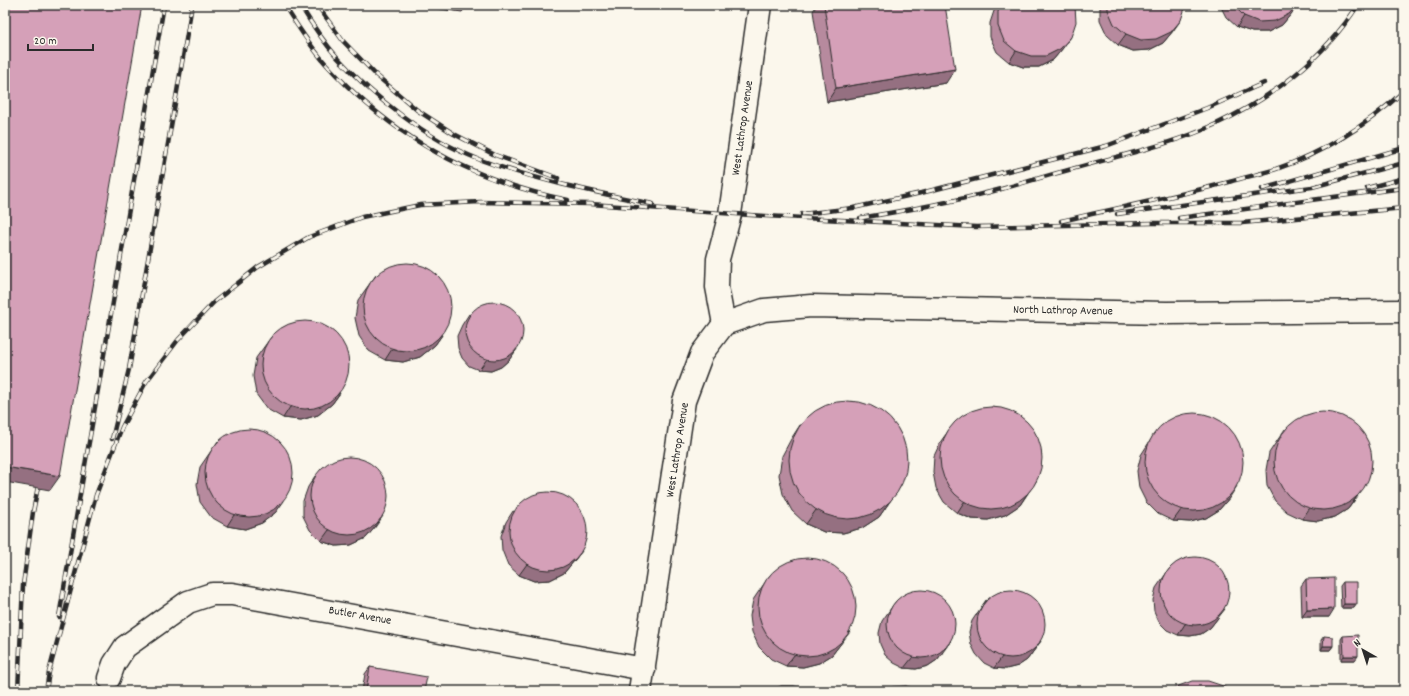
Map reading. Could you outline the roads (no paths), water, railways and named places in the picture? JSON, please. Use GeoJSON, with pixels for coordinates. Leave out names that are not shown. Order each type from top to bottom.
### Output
{"type":"FeatureCollection","features":[{"type":"Feature","properties":{"kind":"street","name":"West Lathrop Avenue"},"geometry":{"type":"LineString","coordinates":[[640,691],[684,401],[702,353],[724,324],[717,287],[718,259],[730,214],[760,5]]}},
{"type":"Feature","properties":{"kind":"street","name":"North Lathrop Avenue"},"geometry":{"type":"LineString","coordinates":[[724,324],[764,310],[812,306],[1166,313],[1404,310]]}},
{"type":"Feature","properties":{"kind":"street","name":"Butler Avenue"},"geometry":{"type":"LineString","coordinates":[[109,678],[114,664],[125,647],[188,602],[212,594],[232,594],[644,669]]}},
{"type":"Feature","properties":{"kind":"railway"},"geometry":{"type":"LineString","coordinates":[[59,617],[164,5]]}},
{"type":"Feature","properties":{"kind":"railway"},"geometry":{"type":"LineString","coordinates":[[112,439],[129,369],[192,5]]}},
{"type":"Feature","properties":{"kind":"railway"},"geometry":{"type":"LineString","coordinates":[[284,5],[309,43],[326,64],[351,90],[406,134],[467,168],[499,181],[533,192],[568,200]]}},
{"type":"Feature","properties":{"kind":"railway"},"geometry":{"type":"LineString","coordinates":[[300,5],[327,45],[351,72],[367,87],[402,116],[459,151],[478,159],[542,179],[653,204]]}},
{"type":"Feature","properties":{"kind":"railway"},"geometry":{"type":"LineString","coordinates":[[317,5],[343,41],[376,75],[417,110],[454,134],[495,155],[558,178]]}},
{"type":"Feature","properties":{"kind":"railway"},"geometry":{"type":"LineString","coordinates":[[860,218],[909,210],[974,196],[1144,150],[1214,125],[1256,103],[1295,75],[1329,42],[1358,5]]}},
{"type":"Feature","properties":{"kind":"railway"},"geometry":{"type":"LineString","coordinates":[[802,214],[853,208],[921,193],[1106,146],[1207,108],[1264,83]]}},
{"type":"Feature","properties":{"kind":"railway"},"geometry":{"type":"LineString","coordinates":[[1061,221],[1166,198],[1270,171],[1294,162],[1328,146],[1360,126],[1404,91]]}},
{"type":"Feature","properties":{"kind":"railway"},"geometry":{"type":"LineString","coordinates":[[1262,189],[1404,148]]}},
{"type":"Feature","properties":{"kind":"railway"},"geometry":{"type":"LineString","coordinates":[[1117,214],[1312,187],[1404,163]]}},
{"type":"Feature","properties":{"kind":"railway"},"geometry":{"type":"LineString","coordinates":[[1367,188],[1404,178]]}},
{"type":"Feature","properties":{"kind":"railway"},"geometry":{"type":"LineString","coordinates":[[1179,218],[1404,188]]}},
{"type":"Feature","properties":{"kind":"railway"},"geometry":{"type":"LineString","coordinates":[[46,691],[49,672],[96,495],[122,427],[146,382],[178,340],[214,302],[258,267],[309,237],[362,217],[420,205],[480,202],[590,204],[765,216],[976,227],[1153,223],[1242,223],[1404,208]]}},
{"type":"Feature","properties":{"kind":"railway"},"geometry":{"type":"LineString","coordinates":[[18,691],[23,585],[33,512],[40,476]]}}]}
